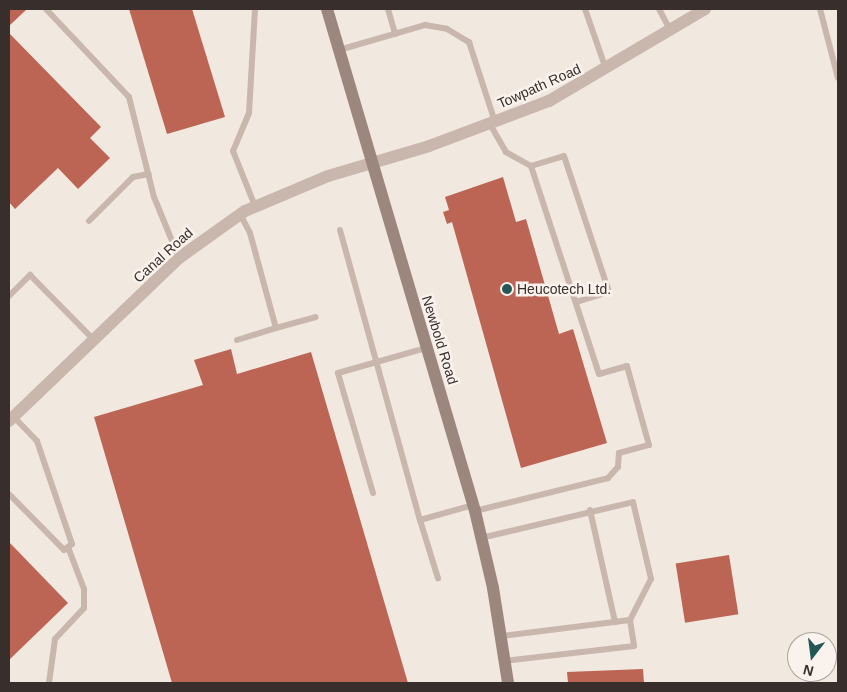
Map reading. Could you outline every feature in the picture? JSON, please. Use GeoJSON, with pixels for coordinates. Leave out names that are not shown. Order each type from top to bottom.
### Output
{"type":"FeatureCollection","features":[{"type":"Feature","properties":{"kind":"main road","name":"Newbold Road"},"geometry":{"type":"LineString","coordinates":[[327,9],[370,161],[474,508],[502,636],[508,683]]}},
{"type":"Feature","properties":{"kind":"street","name":"Towpath Road"},"geometry":{"type":"LineString","coordinates":[[370,161],[492,123],[607,70],[705,9]]}},
{"type":"Feature","properties":{"kind":"street","name":"Canal Road"},"geometry":{"type":"LineString","coordinates":[[11,419],[179,258],[240,214],[255,206],[370,161]]}},
{"type":"Feature","properties":{"kind":"lane"},"geometry":{"type":"LineString","coordinates":[[46,9],[129,97],[148,174],[179,258]]}},
{"type":"Feature","properties":{"kind":"lane"},"geometry":{"type":"LineString","coordinates":[[255,9],[249,113],[233,151],[255,206]]}},
{"type":"Feature","properties":{"kind":"lane"},"geometry":{"type":"LineString","coordinates":[[388,9],[395,34]]}},
{"type":"Feature","properties":{"kind":"lane"},"geometry":{"type":"LineString","coordinates":[[585,9],[598,57],[607,70]]}},
{"type":"Feature","properties":{"kind":"lane"},"geometry":{"type":"LineString","coordinates":[[659,9],[670,30]]}},
{"type":"Feature","properties":{"kind":"lane"},"geometry":{"type":"LineString","coordinates":[[820,9],[838,78]]}},
{"type":"Feature","properties":{"kind":"lane"},"geometry":{"type":"LineString","coordinates":[[339,50],[395,34],[436,25],[469,42],[492,123],[506,152],[531,166],[599,374],[627,366],[649,445],[619,453],[618,466],[608,478],[420,520]]}},
{"type":"Feature","properties":{"kind":"lane"},"geometry":{"type":"LineString","coordinates":[[830,45],[838,43]]}},
{"type":"Feature","properties":{"kind":"lane"},"geometry":{"type":"LineString","coordinates":[[531,166],[564,156],[570,174],[609,292],[576,302]]}},
{"type":"Feature","properties":{"kind":"lane"},"geometry":{"type":"LineString","coordinates":[[89,221],[133,177],[148,174]]}},
{"type":"Feature","properties":{"kind":"lane"},"geometry":{"type":"LineString","coordinates":[[240,214],[250,233],[276,328]]}},
{"type":"Feature","properties":{"kind":"lane"},"geometry":{"type":"LineString","coordinates":[[340,230],[375,361],[438,578]]}},
{"type":"Feature","properties":{"kind":"lane"},"geometry":{"type":"LineString","coordinates":[[9,296],[30,275],[94,340]]}},
{"type":"Feature","properties":{"kind":"lane"},"geometry":{"type":"LineString","coordinates":[[237,340],[316,316]]}},
{"type":"Feature","properties":{"kind":"lane"},"geometry":{"type":"LineString","coordinates":[[373,493],[338,372],[426,348]]}},
{"type":"Feature","properties":{"kind":"lane"},"geometry":{"type":"LineString","coordinates":[[10,495],[64,550],[72,544],[61,503],[37,441],[11,419]]}},
{"type":"Feature","properties":{"kind":"lane"},"geometry":{"type":"LineString","coordinates":[[481,538],[590,510],[633,502],[651,578],[630,620],[634,646],[505,661]]}},
{"type":"Feature","properties":{"kind":"lane"},"geometry":{"type":"LineString","coordinates":[[590,510],[615,622]]}},
{"type":"Feature","properties":{"kind":"lane"},"geometry":{"type":"LineString","coordinates":[[49,683],[55,638],[84,608],[84,589],[68,547]]}},
{"type":"Feature","properties":{"kind":"lane"},"geometry":{"type":"LineString","coordinates":[[502,636],[630,620]]}},
{"type":"Feature","properties":{"kind":"building"},"geometry":{"type":"Polygon","coordinates":[[[9,9],[27,9],[9,26],[9,9]]]}},
{"type":"Feature","properties":{"kind":"building"},"geometry":{"type":"Polygon","coordinates":[[[129,9],[192,9],[225,117],[167,134],[129,9]]]}},
{"type":"Feature","properties":{"kind":"building"},"geometry":{"type":"Polygon","coordinates":[[[9,33],[101,127],[90,138],[110,158],[78,189],[58,168],[15,209],[9,202],[9,33]]]}},
{"type":"Feature","properties":{"kind":"building","name":"Heucotech Ltd."},"geometry":{"type":"Polygon","coordinates":[[[503,177],[516,222],[526,219],[559,334],[573,329],[607,443],[521,468],[452,222],[447,224],[443,212],[449,210],[445,197],[503,177]]]}},
{"type":"Feature","properties":{"kind":"building"},"geometry":{"type":"Polygon","coordinates":[[[231,349],[237,374],[311,352],[408,683],[172,683],[94,417],[203,385],[194,360],[231,349]]]}},
{"type":"Feature","properties":{"kind":"building"},"geometry":{"type":"Polygon","coordinates":[[[9,542],[68,603],[9,660],[9,542]]]}},
{"type":"Feature","properties":{"kind":"building"},"geometry":{"type":"Polygon","coordinates":[[[729,555],[738,614],[685,623],[676,563],[729,555]]]}},
{"type":"Feature","properties":{"kind":"building"},"geometry":{"type":"Polygon","coordinates":[[[643,669],[644,683],[568,683],[567,672],[643,669]]]}},
{"type":"Feature","properties":{"kind":"place","name":"Heucotech Ltd."},"geometry":{"type":"Point","coordinates":[507,289]}}]}
